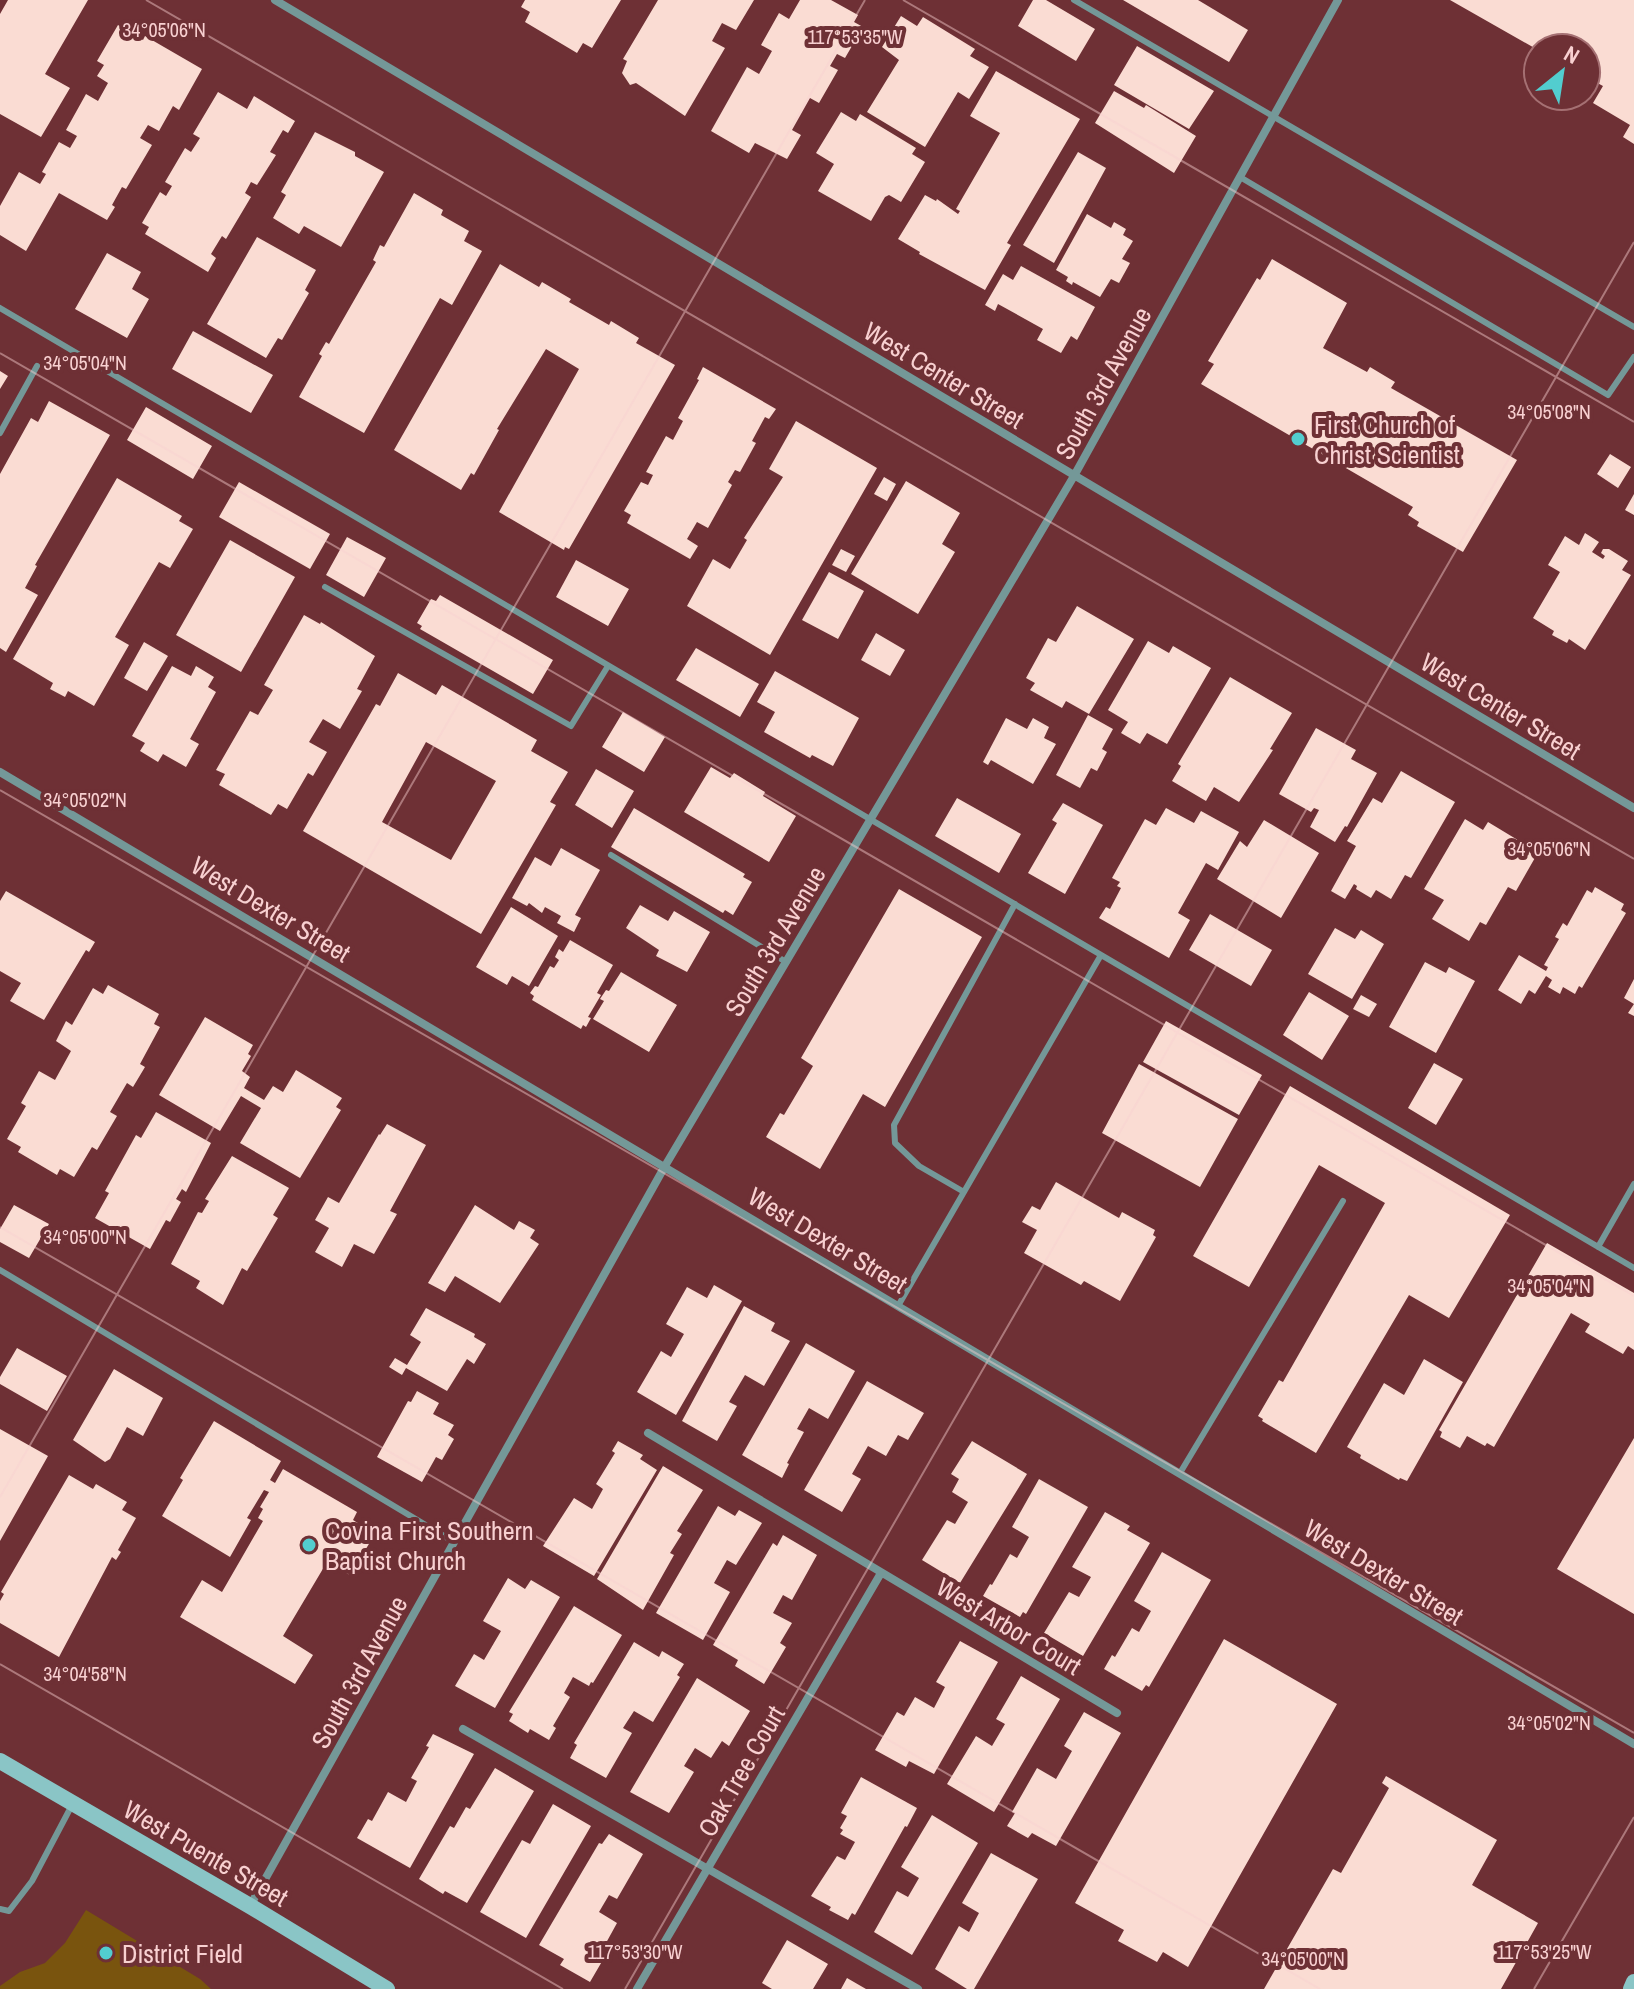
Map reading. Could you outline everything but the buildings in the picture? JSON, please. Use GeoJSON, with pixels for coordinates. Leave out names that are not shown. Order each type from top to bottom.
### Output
{"type":"FeatureCollection","features":[{"type":"Feature","properties":{"kind":"street","name":"West Center Street"},"geometry":{"type":"LineString","coordinates":[[275,0],[1634,808]]}},
{"type":"Feature","properties":{"kind":"street","name":"South 3rd Avenue"},"geometry":{"type":"LineString","coordinates":[[250,1906],[665,1166],[1074,476],[1338,0]]}},
{"type":"Feature","properties":{"kind":"street","name":"West Dexter Street"},"geometry":{"type":"LineString","coordinates":[[0,772],[1634,1744]]}},
{"type":"Feature","properties":{"kind":"street","name":"West Arbor Court"},"geometry":{"type":"LineString","coordinates":[[648,1433],[1117,1713]]}},
{"type":"Feature","properties":{"kind":"street","name":"Oak Tree Court"},"geometry":{"type":"LineString","coordinates":[[637,1989],[881,1573]]}},
{"type":"Feature","properties":{"kind":"street"},"geometry":{"type":"LineString","coordinates":[[463,1729],[918,1989]]}},
{"type":"Feature","properties":{"kind":"street","name":"West Puente Street"},"geometry":{"type":"LineString","coordinates":[[0,1761],[387,1989]]}},
{"type":"Feature","properties":{"kind":"street"},"geometry":{"type":"LineString","coordinates":[[1631,1989],[1634,1982]]}},
{"type":"Feature","properties":{"kind":"lane"},"geometry":{"type":"LineString","coordinates":[[1074,0],[1634,327]]}},
{"type":"Feature","properties":{"kind":"lane"},"geometry":{"type":"LineString","coordinates":[[1240,177],[1608,395],[1634,357]]}},
{"type":"Feature","properties":{"kind":"lane"},"geometry":{"type":"LineString","coordinates":[[0,308],[1634,1268]]}},
{"type":"Feature","properties":{"kind":"lane"},"geometry":{"type":"LineString","coordinates":[[0,433],[37,366]]}},
{"type":"Feature","properties":{"kind":"lane"},"geometry":{"type":"LineString","coordinates":[[325,587],[571,726],[608,666]]}},
{"type":"Feature","properties":{"kind":"lane"},"geometry":{"type":"LineString","coordinates":[[611,855],[786,962]]}},
{"type":"Feature","properties":{"kind":"lane"},"geometry":{"type":"LineString","coordinates":[[964,1192],[919,1166],[895,1143],[894,1125],[1015,904]]}},
{"type":"Feature","properties":{"kind":"lane"},"geometry":{"type":"LineString","coordinates":[[898,1306],[1101,955]]}},
{"type":"Feature","properties":{"kind":"lane"},"geometry":{"type":"LineString","coordinates":[[1598,1247],[1634,1184]]}},
{"type":"Feature","properties":{"kind":"lane"},"geometry":{"type":"LineString","coordinates":[[1180,1473],[1343,1201]]}},
{"type":"Feature","properties":{"kind":"lane"},"geometry":{"type":"LineString","coordinates":[[0,1270],[454,1542]]}},
{"type":"Feature","properties":{"kind":"lane"},"geometry":{"type":"LineString","coordinates":[[0,1909],[9,1911],[32,1881],[73,1803]]}},
{"type":"Feature","properties":{"kind":"shaded area","name":"District Field"},"geometry":{"type":"Polygon","coordinates":[[[86,1910],[200,1979],[211,1989],[0,1989],[20,1972],[45,1963],[65,1943],[86,1910]]]}},
{"type":"Feature","properties":{"kind":"place","name":"First Church of Christ Scientist"},"geometry":{"type":"Point","coordinates":[1298,439]}},
{"type":"Feature","properties":{"kind":"place","name":"Covina First Southern Baptist Church"},"geometry":{"type":"Point","coordinates":[309,1545]}},
{"type":"Feature","properties":{"kind":"place","name":"District Field"},"geometry":{"type":"Point","coordinates":[106,1953]}}]}
